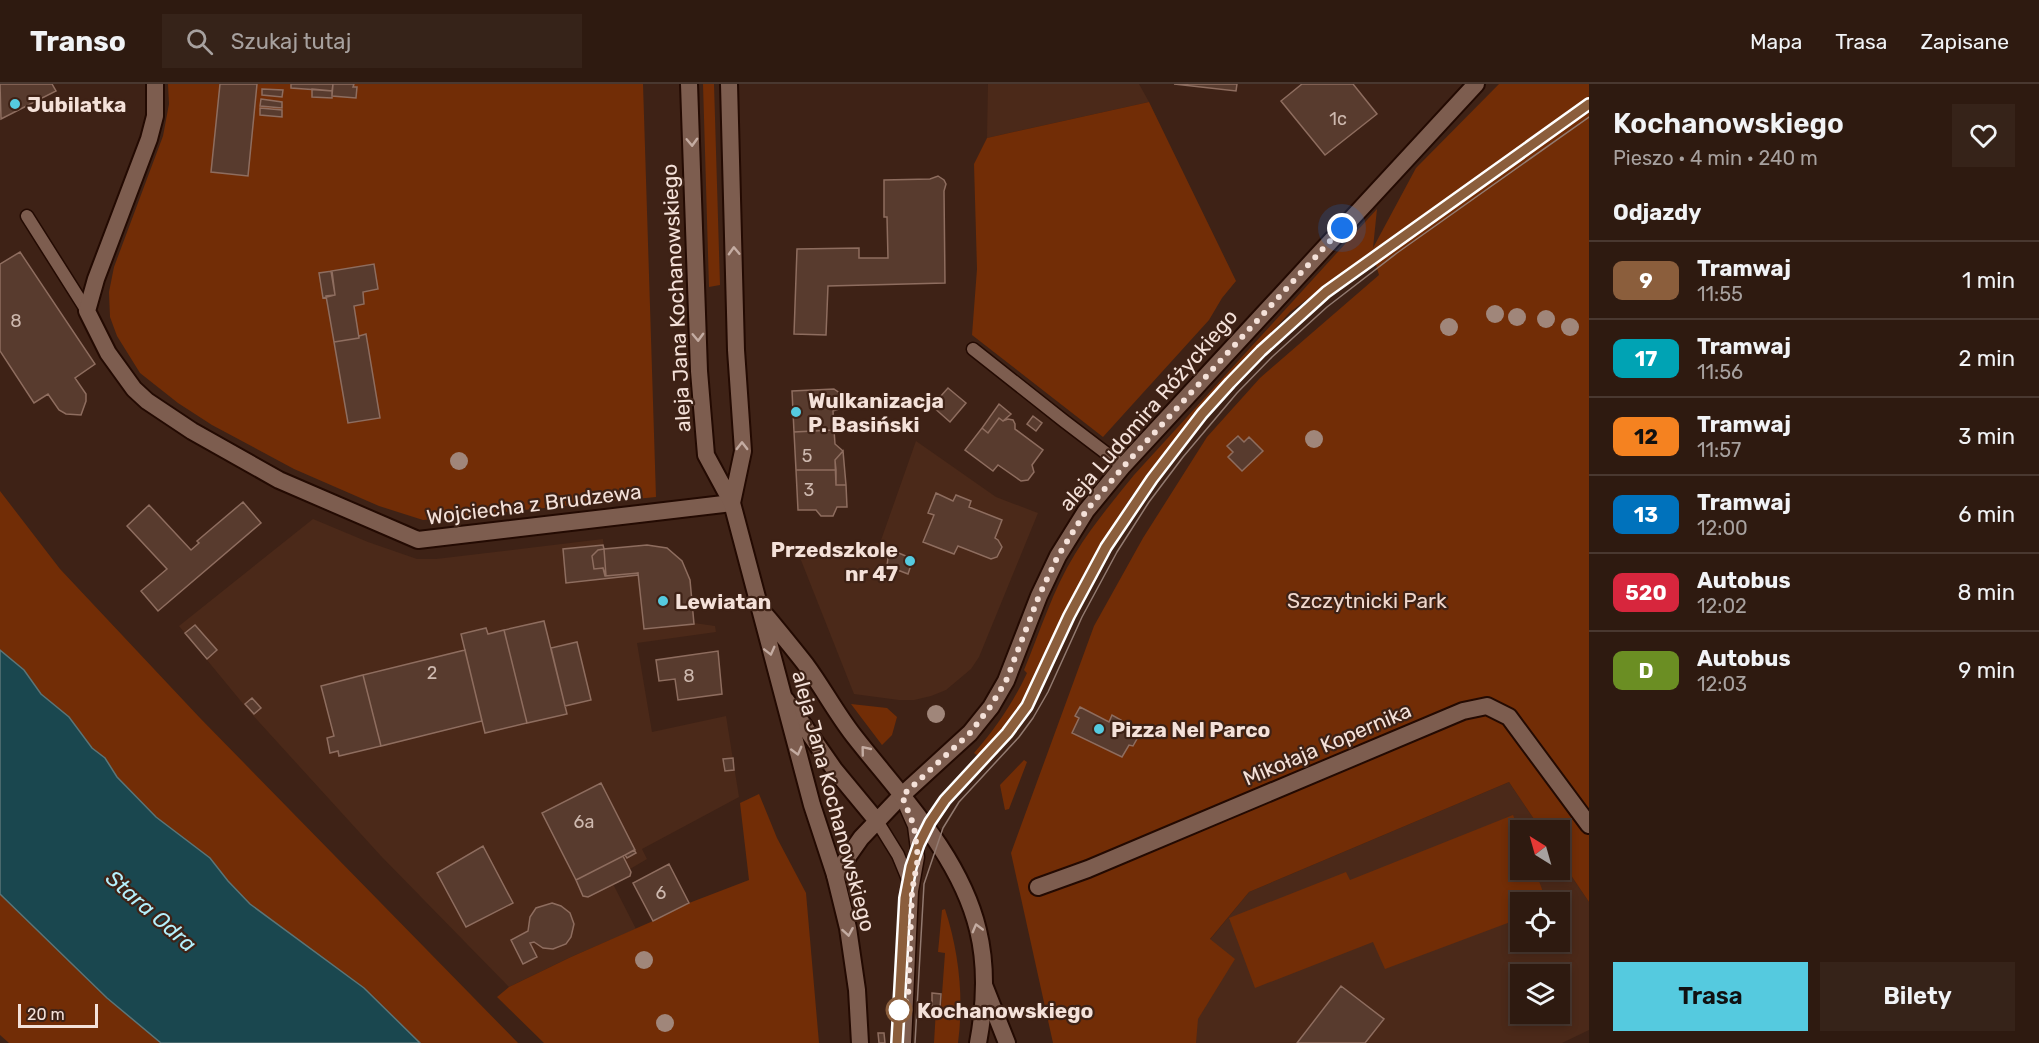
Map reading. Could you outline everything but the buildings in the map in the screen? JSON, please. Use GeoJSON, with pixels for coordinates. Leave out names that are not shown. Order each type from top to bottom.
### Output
{"type":"FeatureCollection","features":[{"type":"Feature","properties":{"kind":"street"},"geometry":{"type":"LineString","coordinates":[[87,311],[96,279],[149,139],[155,116],[155,84]]}},
{"type":"Feature","properties":{"kind":"street","name":"aleja Jana Kochanowskiego"},"geometry":{"type":"LineString","coordinates":[[689,84],[699,370],[706,455],[732,503],[816,820],[835,875],[848,928],[857,990],[860,1043]]}},
{"type":"Feature","properties":{"kind":"street","name":"aleja Jana Kochanowskiego"},"geometry":{"type":"LineString","coordinates":[[729,84],[736,350],[743,451],[732,503]]}},
{"type":"Feature","properties":{"kind":"street","name":"aleja Ludomira Różyckiego"},"geometry":{"type":"LineString","coordinates":[[835,875],[856,844],[877,821],[970,733],[990,707],[1006,681],[1039,596],[1062,548],[1086,511],[1124,466],[1476,84]]}},
{"type":"Feature","properties":{"kind":"street","name":"Wojciecha z Brudzewa"},"geometry":{"type":"LineString","coordinates":[[87,311],[98,335],[121,372],[134,389],[156,407],[192,431],[279,480],[418,540],[732,503]]}},
{"type":"Feature","properties":{"kind":"street","name":"aleja Jana Kochanowskiego"},"geometry":{"type":"LineString","coordinates":[[759,608],[805,664],[841,718],[944,853],[963,889],[978,930],[984,986],[978,1043]]}},
{"type":"Feature","properties":{"kind":"street"},"geometry":{"type":"LineString","coordinates":[[782,694],[834,769],[877,821]]}},
{"type":"Feature","properties":{"kind":"street","name":"Mikołaja Kopernika"},"geometry":{"type":"LineString","coordinates":[[1038,887],[1099,864],[1463,711],[1487,706],[1509,717],[1589,825]]}},
{"type":"Feature","properties":{"kind":"street"},"geometry":{"type":"LineString","coordinates":[[984,986],[1007,1043]]}},
{"type":"Feature","properties":{"kind":"lane"},"geometry":{"type":"LineString","coordinates":[[27,216],[87,311]]}},
{"type":"Feature","properties":{"kind":"lane"},"geometry":{"type":"LineString","coordinates":[[973,349],[1072,428],[1124,466]]}},
{"type":"Feature","properties":{"kind":"lane"},"geometry":{"type":"LineString","coordinates":[[902,796],[914,826],[918,858],[912,891],[905,1043]]}},
{"type":"Feature","properties":{"kind":"lane"},"geometry":{"type":"LineString","coordinates":[[877,821],[897,855],[912,891]]}},
{"type":"Feature","properties":{"kind":"shaded area"},"geometry":{"type":"Polygon","coordinates":[[[988,84],[1139,84],[1149,102],[987,138],[988,84]]]}},
{"type":"Feature","properties":{"kind":"shaded area","name":"Przedszkole nr 47"},"geometry":{"type":"Polygon","coordinates":[[[916,441],[996,497],[1038,513],[979,657],[971,669],[946,690],[914,700],[854,694],[797,550],[880,543],[916,441]]]}},
{"type":"Feature","properties":{"kind":"shaded area"},"geometry":{"type":"Polygon","coordinates":[[[313,519],[417,559],[436,559],[603,539],[604,549],[647,545],[667,548],[682,561],[690,580],[694,623],[715,626],[716,632],[637,643],[652,732],[726,716],[739,797],[642,849],[647,859],[630,869],[631,872],[613,884],[636,929],[509,987],[381,856],[249,711],[179,626],[313,519]]]}},
{"type":"Feature","properties":{"kind":"shaded area"},"geometry":{"type":"Polygon","coordinates":[[[1509,782],[1535,820],[1510,820],[1510,880],[1570,880],[1570,874],[1589,902],[1589,1030],[1562,1043],[1125,1043],[1249,892],[1509,782]]]}},
{"type":"Feature","properties":{"kind":"green space"},"geometry":{"type":"Polygon","coordinates":[[[168,84],[643,84],[656,497],[423,520],[379,506],[294,469],[212,425],[178,403],[140,373],[117,336],[110,317],[109,292],[114,267],[163,136],[169,104],[168,84]]]}},
{"type":"Feature","properties":{"kind":"green space"},"geometry":{"type":"Polygon","coordinates":[[[703,84],[714,84],[720,285],[709,287],[703,84]]]}},
{"type":"Feature","properties":{"kind":"green space","name":"Szczytnicki Park"},"geometry":{"type":"Polygon","coordinates":[[[1499,84],[1589,84],[1589,902],[1570,874],[1570,820],[1535,820],[1509,782],[1249,892],[1210,939],[1235,959],[1198,1019],[1196,1043],[1053,1043],[1011,853],[1094,626],[1143,538],[1207,437],[1260,378],[1379,275],[1372,251],[1290,312],[1212,397],[1147,476],[1131,497],[1089,565],[1067,606],[1022,704],[998,736],[978,756],[974,753],[997,725],[1016,695],[1027,673],[1024,670],[1047,611],[1067,567],[1111,504],[1134,475],[1377,209],[1373,248],[1416,168],[1499,84]]]}},
{"type":"Feature","properties":{"kind":"green space"},"geometry":{"type":"Polygon","coordinates":[[[1149,102],[1236,281],[1222,298],[1209,320],[1103,437],[972,335],[977,269],[974,164],[987,138],[1149,102]]]}},
{"type":"Feature","properties":{"kind":"green space"},"geometry":{"type":"Polygon","coordinates":[[[0,491],[60,569],[200,718],[518,1043],[420,1043],[364,988],[250,904],[210,858],[156,817],[117,777],[105,758],[92,748],[69,717],[41,694],[24,670],[0,650],[0,491]]]}},
{"type":"Feature","properties":{"kind":"green space"},"geometry":{"type":"Polygon","coordinates":[[[851,704],[887,708],[897,717],[892,735],[882,745],[851,704]]]}},
{"type":"Feature","properties":{"kind":"green space"},"geometry":{"type":"Polygon","coordinates":[[[1024,760],[1027,762],[1009,809],[1005,810],[1000,785],[1024,760]]]}},
{"type":"Feature","properties":{"kind":"green space"},"geometry":{"type":"Polygon","coordinates":[[[759,794],[777,838],[806,893],[819,1043],[544,1043],[497,997],[509,987],[571,957],[689,903],[749,880],[740,803],[759,794]]]}},
{"type":"Feature","properties":{"kind":"green space"},"geometry":{"type":"Polygon","coordinates":[[[1513,815],[1515,820],[1510,820],[1510,880],[1539,880],[1543,892],[1510,892],[1510,922],[1385,969],[1373,942],[1255,988],[1229,918],[1346,872],[1350,880],[1513,815]]]}},
{"type":"Feature","properties":{"kind":"green space"},"geometry":{"type":"Polygon","coordinates":[[[0,894],[107,998],[161,1043],[9,1043],[0,1035],[0,894]]]}},
{"type":"Feature","properties":{"kind":"green space"},"geometry":{"type":"Polygon","coordinates":[[[945,909],[954,942],[959,975],[958,1043],[934,1043],[936,1009],[941,1008],[945,953],[938,952],[942,910],[945,909]]]}},
{"type":"Feature","properties":{"kind":"water","name":"Stara Odra"},"geometry":{"type":"Polygon","coordinates":[[[0,650],[24,670],[41,694],[69,717],[92,748],[105,758],[117,777],[156,817],[210,858],[250,904],[364,988],[420,1043],[161,1043],[107,998],[0,894],[0,650]]]}},
{"type":"Feature","properties":{"kind":"tram line"},"geometry":{"type":"LineString","coordinates":[[897,1043],[905,898],[911,867],[919,844],[945,799],[1007,733],[1027,706],[1069,616],[1106,547],[1140,495],[1176,447],[1230,383],[1261,351],[1326,292],[1589,104]]}},
{"type":"Feature","properties":{"kind":"tram line","name":"9"},"geometry":{"type":"LineString","coordinates":[[897,1043],[905,898],[911,867],[919,844],[945,800],[1007,733],[1027,706],[1069,616],[1106,547],[1140,495],[1202,414],[1230,383],[1261,351],[1326,292],[1589,104]]}},
{"type":"Feature","properties":{"kind":"tram line"},"geometry":{"type":"LineString","coordinates":[[915,1043],[924,884],[943,828],[959,802],[1019,737],[1033,718],[1048,692],[1082,617],[1117,552],[1149,502],[1183,457],[1237,393],[1272,357],[1327,307],[1397,253],[1589,117]]}},
{"type":"Feature","properties":{"kind":"place","name":"Jubilatka"},"geometry":{"type":"Point","coordinates":[15,104]}},
{"type":"Feature","properties":{"kind":"place","name":"Wulkanizacja P. Basiński"},"geometry":{"type":"Point","coordinates":[796,412]}},
{"type":"Feature","properties":{"kind":"place","name":"Przedszkole nr 47"},"geometry":{"type":"Point","coordinates":[910,561]}},
{"type":"Feature","properties":{"kind":"place","name":"Lewiatan"},"geometry":{"type":"Point","coordinates":[663,601]}},
{"type":"Feature","properties":{"kind":"place","name":"Pizza Nel Parco"},"geometry":{"type":"Point","coordinates":[1099,729]}},
{"type":"Feature","properties":{"kind":"place","name":"Kochanowskiego"},"geometry":{"type":"Point","coordinates":[899,1010]}},
{"type":"Feature","properties":{"kind":"route"},"geometry":{"type":"LineString","coordinates":[[899,1010],[908,1000],[912,891],[918,858],[914,826],[902,796],[970,733],[990,707],[1006,681],[1039,596],[1058,556],[1086,511],[1124,466],[1342,228]]}}]}
